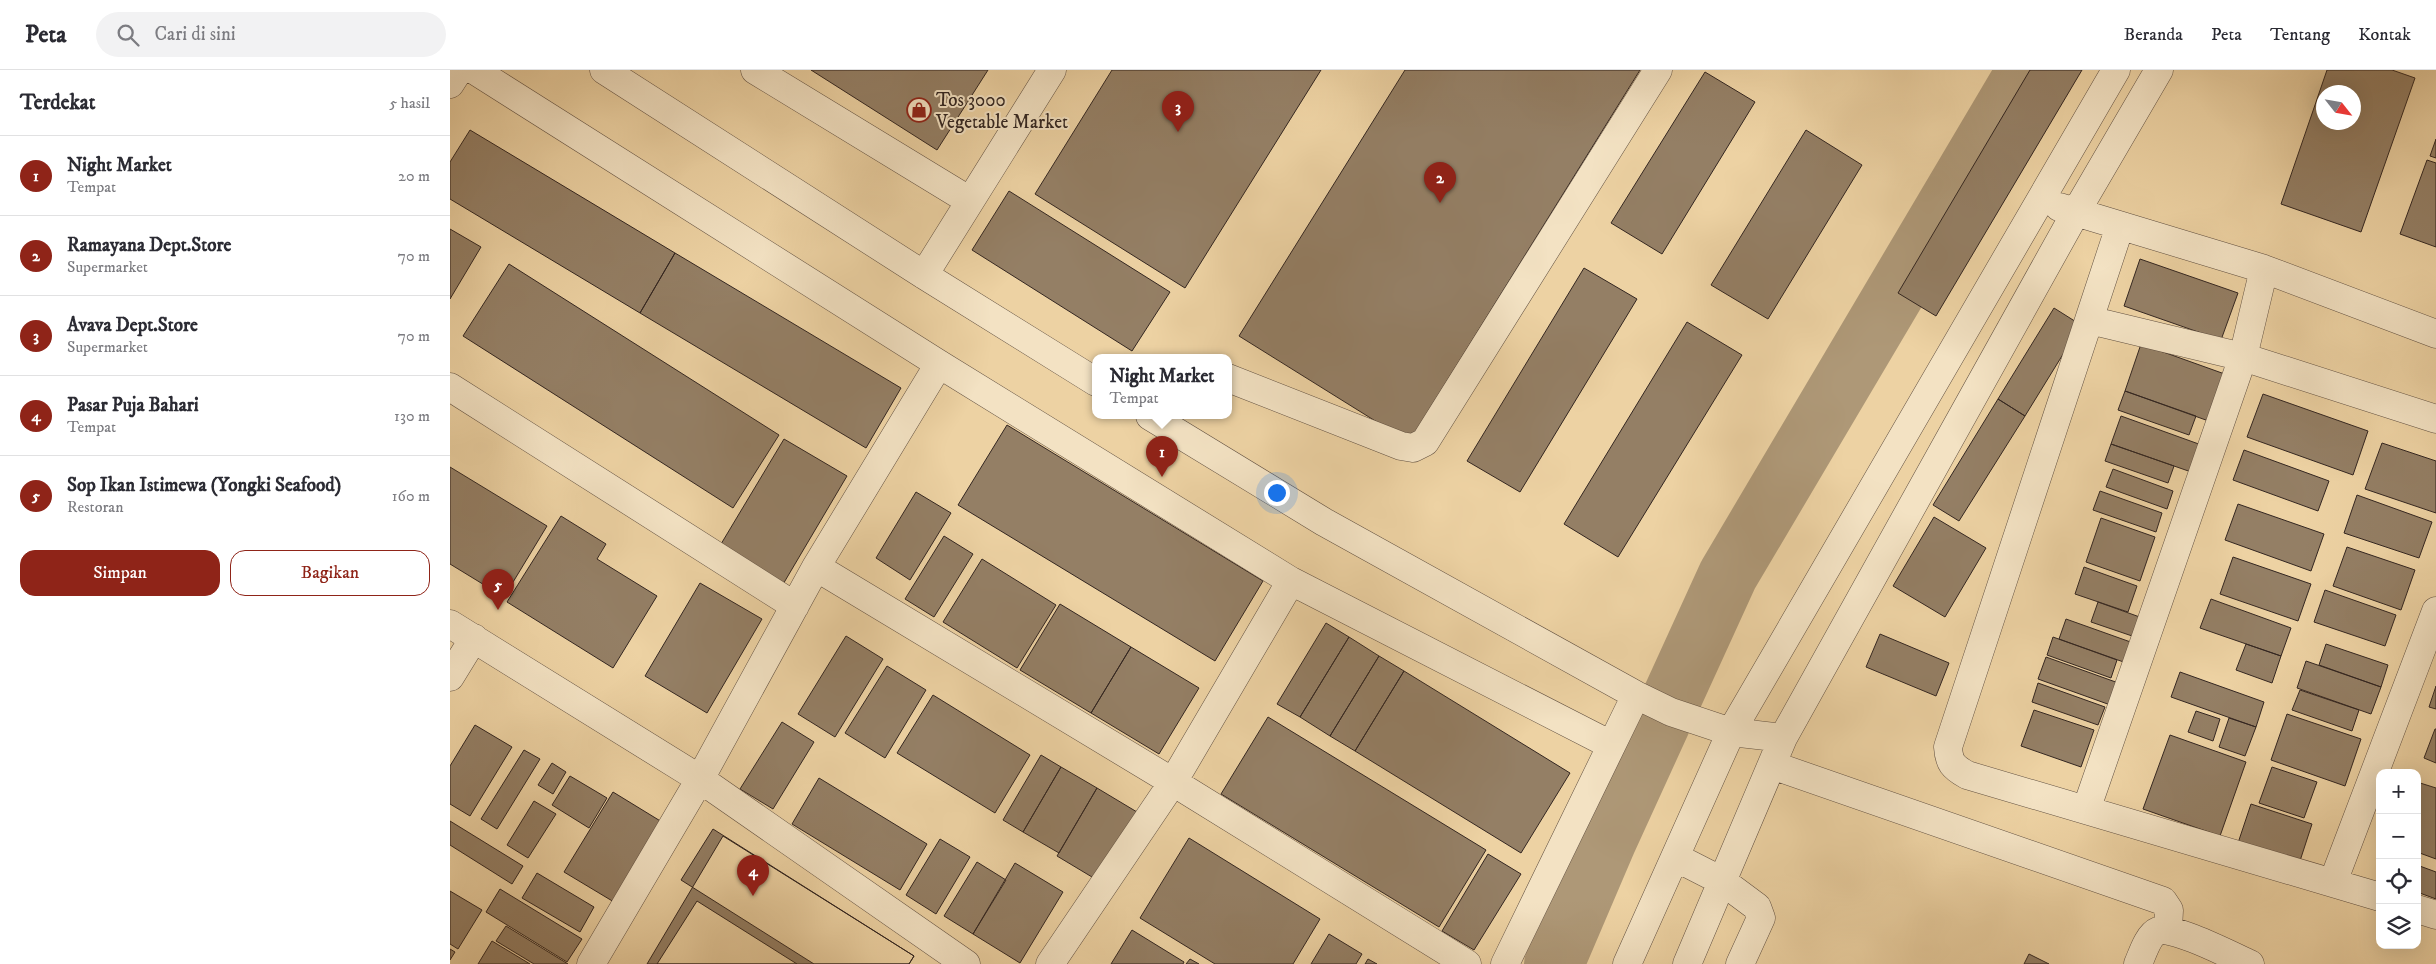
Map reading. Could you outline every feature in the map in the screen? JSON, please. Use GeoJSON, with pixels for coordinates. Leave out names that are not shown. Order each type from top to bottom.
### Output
{"type":"FeatureCollection","features":[{"type":"Feature","properties":{"kind":"street"},"geometry":{"type":"LineString","coordinates":[[450,84],[459,70]]}},
{"type":"Feature","properties":{"kind":"street"},"geometry":{"type":"LineString","coordinates":[[474,70],[939,364],[1290,581],[1612,745]]}},
{"type":"Feature","properties":{"kind":"street"},"geometry":{"type":"LineString","coordinates":[[604,70],[924,276],[1092,380]]}},
{"type":"Feature","properties":{"kind":"street"},"geometry":{"type":"LineString","coordinates":[[755,70],[970,202]]}},
{"type":"Feature","properties":{"kind":"street"},"geometry":{"type":"LineString","coordinates":[[924,276],[1052,70]]}},
{"type":"Feature","properties":{"kind":"street"},"geometry":{"type":"LineString","coordinates":[[1232,380],[1401,446],[1413,448],[1425,442],[1658,70]]}},
{"type":"Feature","properties":{"kind":"street"},"geometry":{"type":"LineString","coordinates":[[1627,964],[1730,732],[2116,70]]}},
{"type":"Feature","properties":{"kind":"street"},"geometry":{"type":"LineString","coordinates":[[1687,964],[1783,738],[2076,212],[2159,70]]}},
{"type":"Feature","properties":{"kind":"street"},"geometry":{"type":"LineString","coordinates":[[2040,202],[2264,269],[2436,334]]}},
{"type":"Feature","properties":{"kind":"street"},"geometry":{"type":"LineString","coordinates":[[2120,226],[1948,746],[1949,758],[1953,766],[1967,775],[2376,896]]}},
{"type":"Feature","properties":{"kind":"street"},"geometry":{"type":"LineString","coordinates":[[2086,810],[2243,357],[2264,269]]}},
{"type":"Feature","properties":{"kind":"street"},"geometry":{"type":"LineString","coordinates":[[2089,320],[2243,357],[2436,419]]}},
{"type":"Feature","properties":{"kind":"street"},"geometry":{"type":"LineString","coordinates":[[591,964],[700,779],[816,567],[939,364]]}},
{"type":"Feature","properties":{"kind":"street"},"geometry":{"type":"LineString","coordinates":[[450,387],[795,606]]}},
{"type":"Feature","properties":{"kind":"street"},"geometry":{"type":"LineString","coordinates":[[1155,419],[1324,522],[1636,695],[1666,709],[1730,732],[1783,738]]}},
{"type":"Feature","properties":{"kind":"street"},"geometry":{"type":"LineString","coordinates":[[816,567],[1173,782],[1467,964]]}},
{"type":"Feature","properties":{"kind":"street"},"geometry":{"type":"LineString","coordinates":[[1050,964],[1173,782],[1290,581]]}},
{"type":"Feature","properties":{"kind":"street"},"geometry":{"type":"LineString","coordinates":[[2333,882],[2436,611]]}},
{"type":"Feature","properties":{"kind":"street"},"geometry":{"type":"LineString","coordinates":[[450,624],[700,779],[950,960]]}},
{"type":"Feature","properties":{"kind":"street"},"geometry":{"type":"LineString","coordinates":[[450,677],[474,638]]}},
{"type":"Feature","properties":{"kind":"street"},"geometry":{"type":"LineString","coordinates":[[1505,964],[1636,695]]}},
{"type":"Feature","properties":{"kind":"street"},"geometry":{"type":"LineString","coordinates":[[1772,765],[2163,902],[2169,910],[2168,930]]}},
{"type":"Feature","properties":{"kind":"street"},"geometry":{"type":"LineString","coordinates":[[1676,857],[1722,881],[1757,907],[1761,918],[1740,964]]}},
{"type":"Feature","properties":{"kind":"street"},"geometry":{"type":"LineString","coordinates":[[2421,910],[2436,915]]}},
{"type":"Feature","properties":{"kind":"street"},"geometry":{"type":"LineString","coordinates":[[2138,964],[2153,935],[2158,931],[2168,930],[2250,964]]}},
{"type":"Feature","properties":{"kind":"building","name":"Tos 3000 Vegetable Market"},"geometry":{"type":"Polygon","coordinates":[[[811,70],[988,70],[937,150],[811,70]]]}},
{"type":"Feature","properties":{"kind":"building"},"geometry":{"type":"Polygon","coordinates":[[[1112,70],[1321,70],[1185,288],[1035,194],[1112,70]]]}},
{"type":"Feature","properties":{"kind":"building"},"geometry":{"type":"Polygon","coordinates":[[[1405,70],[1640,70],[1409,442],[1239,336],[1405,70]]]}},
{"type":"Feature","properties":{"kind":"building"},"geometry":{"type":"Polygon","coordinates":[[[2030,70],[2082,70],[1936,316],[1898,293],[2030,70]]]}},
{"type":"Feature","properties":{"kind":"building"},"geometry":{"type":"Polygon","coordinates":[[[2327,70],[2392,70],[2415,78],[2361,232],[2281,204],[2316,102],[2316,130],[2361,130],[2361,85],[2322,85],[2327,70]]]}},
{"type":"Feature","properties":{"kind":"building"},"geometry":{"type":"Polygon","coordinates":[[[1705,72],[1755,102],[1662,254],[1611,223],[1705,72]]]}},
{"type":"Feature","properties":{"kind":"building"},"geometry":{"type":"Polygon","coordinates":[[[470,130],[675,253],[640,313],[450,199],[450,162],[470,130]]]}},
{"type":"Feature","properties":{"kind":"building"},"geometry":{"type":"Polygon","coordinates":[[[1806,130],[1862,165],[1768,319],[1711,285],[1806,130]]]}},
{"type":"Feature","properties":{"kind":"building"},"geometry":{"type":"Polygon","coordinates":[[[2436,139],[2436,158],[2430,156],[2436,139]]]}},
{"type":"Feature","properties":{"kind":"building"},"geometry":{"type":"Polygon","coordinates":[[[2427,160],[2436,163],[2436,247],[2400,234],[2427,160]]]}},
{"type":"Feature","properties":{"kind":"building"},"geometry":{"type":"Polygon","coordinates":[[[1009,191],[1170,292],[1132,351],[972,250],[1009,191]]]}},
{"type":"Feature","properties":{"kind":"building"},"geometry":{"type":"Polygon","coordinates":[[[450,229],[481,247],[450,299],[450,229]]]}},
{"type":"Feature","properties":{"kind":"building"},"geometry":{"type":"Polygon","coordinates":[[[675,253],[901,388],[866,448],[640,313],[675,253]]]}},
{"type":"Feature","properties":{"kind":"building"},"geometry":{"type":"Polygon","coordinates":[[[2140,259],[2238,293],[2221,340],[2124,306],[2140,259]]]}},
{"type":"Feature","properties":{"kind":"building"},"geometry":{"type":"Polygon","coordinates":[[[509,264],[779,435],[733,508],[463,336],[509,264]]]}},
{"type":"Feature","properties":{"kind":"building"},"geometry":{"type":"Polygon","coordinates":[[[1584,268],[1637,299],[1520,492],[1467,461],[1584,268]]]}},
{"type":"Feature","properties":{"kind":"building"},"geometry":{"type":"Polygon","coordinates":[[[2054,308],[2081,325],[2025,416],[1998,399],[2054,308]]]}},
{"type":"Feature","properties":{"kind":"building"},"geometry":{"type":"Polygon","coordinates":[[[1687,322],[1742,355],[1618,557],[1564,524],[1687,322]]]}},
{"type":"Feature","properties":{"kind":"building"},"geometry":{"type":"Polygon","coordinates":[[[2141,344],[2233,377],[2217,424],[2125,391],[2141,344]]]}},
{"type":"Feature","properties":{"kind":"building"},"geometry":{"type":"Polygon","coordinates":[[[2125,391],[2196,416],[2189,435],[2118,410],[2125,391]]]}},
{"type":"Feature","properties":{"kind":"building"},"geometry":{"type":"Polygon","coordinates":[[[2263,394],[2368,431],[2353,475],[2247,437],[2263,394]]]}},
{"type":"Feature","properties":{"kind":"building"},"geometry":{"type":"Polygon","coordinates":[[[1998,399],[2025,416],[1959,521],[1933,505],[1998,399]]]}},
{"type":"Feature","properties":{"kind":"building"},"geometry":{"type":"Polygon","coordinates":[[[2121,416],[2207,447],[2197,474],[2111,444],[2121,416]]]}},
{"type":"Feature","properties":{"kind":"building"},"geometry":{"type":"Polygon","coordinates":[[[1007,425],[1263,581],[1215,661],[958,505],[1007,425]]]}},
{"type":"Feature","properties":{"kind":"building"},"geometry":{"type":"Polygon","coordinates":[[[784,439],[847,476],[782,586],[718,549],[784,439]]]}},
{"type":"Feature","properties":{"kind":"building"},"geometry":{"type":"Polygon","coordinates":[[[2382,443],[2436,461],[2436,513],[2365,489],[2382,443]]]}},
{"type":"Feature","properties":{"kind":"building"},"geometry":{"type":"Polygon","coordinates":[[[2111,444],[2174,466],[2168,483],[2105,461],[2111,444]]]}},
{"type":"Feature","properties":{"kind":"building"},"geometry":{"type":"Polygon","coordinates":[[[2244,450],[2329,481],[2318,511],[2233,480],[2244,450]]]}},
{"type":"Feature","properties":{"kind":"building"},"geometry":{"type":"Polygon","coordinates":[[[450,467],[547,526],[504,597],[450,564],[450,467]]]}},
{"type":"Feature","properties":{"kind":"building"},"geometry":{"type":"Polygon","coordinates":[[[2113,469],[2173,491],[2167,509],[2106,487],[2113,469]]]}},
{"type":"Feature","properties":{"kind":"building"},"geometry":{"type":"Polygon","coordinates":[[[2100,491],[2162,513],[2156,532],[2093,510],[2100,491]]]}},
{"type":"Feature","properties":{"kind":"building"},"geometry":{"type":"Polygon","coordinates":[[[916,492],[951,513],[910,580],[876,558],[916,492]]]}},
{"type":"Feature","properties":{"kind":"building"},"geometry":{"type":"Polygon","coordinates":[[[2357,495],[2432,522],[2419,558],[2344,533],[2357,495]]]}},
{"type":"Feature","properties":{"kind":"building"},"geometry":{"type":"Polygon","coordinates":[[[2238,504],[2324,534],[2311,571],[2225,540],[2238,504]]]}},
{"type":"Feature","properties":{"kind":"building"},"geometry":{"type":"Polygon","coordinates":[[[561,516],[606,544],[597,559],[657,596],[613,668],[507,602],[561,516]]]}},
{"type":"Feature","properties":{"kind":"building"},"geometry":{"type":"Polygon","coordinates":[[[1934,517],[1986,548],[1945,617],[1893,586],[1934,517]]]}},
{"type":"Feature","properties":{"kind":"building"},"geometry":{"type":"Polygon","coordinates":[[[2101,518],[2155,537],[2140,581],[2086,562],[2101,518]]]}},
{"type":"Feature","properties":{"kind":"building"},"geometry":{"type":"Polygon","coordinates":[[[944,536],[973,554],[934,617],[905,599],[944,536]]]}},
{"type":"Feature","properties":{"kind":"building"},"geometry":{"type":"Polygon","coordinates":[[[2347,547],[2415,570],[2401,610],[2333,586],[2347,547]]]}},
{"type":"Feature","properties":{"kind":"building"},"geometry":{"type":"Polygon","coordinates":[[[2233,557],[2311,584],[2298,621],[2220,594],[2233,557]]]}},
{"type":"Feature","properties":{"kind":"building"},"geometry":{"type":"Polygon","coordinates":[[[982,559],[1056,605],[1017,668],[943,622],[982,559]]]}},
{"type":"Feature","properties":{"kind":"building"},"geometry":{"type":"Polygon","coordinates":[[[2084,567],[2137,586],[2128,612],[2075,594],[2084,567]]]}},
{"type":"Feature","properties":{"kind":"building"},"geometry":{"type":"Polygon","coordinates":[[[700,583],[762,619],[707,713],[645,676],[700,583]]]}},
{"type":"Feature","properties":{"kind":"building"},"geometry":{"type":"Polygon","coordinates":[[[2325,590],[2396,615],[2385,646],[2314,622],[2325,590]]]}},
{"type":"Feature","properties":{"kind":"building"},"geometry":{"type":"Polygon","coordinates":[[[2211,599],[2291,628],[2281,656],[2200,628],[2211,599]]]}},
{"type":"Feature","properties":{"kind":"building"},"geometry":{"type":"Polygon","coordinates":[[[2098,602],[2148,620],[2141,639],[2091,622],[2098,602]]]}},
{"type":"Feature","properties":{"kind":"building"},"geometry":{"type":"Polygon","coordinates":[[[1060,604],[1131,647],[1091,713],[1020,670],[1060,604]]]}},
{"type":"Feature","properties":{"kind":"building"},"geometry":{"type":"Polygon","coordinates":[[[2066,619],[2139,645],[2132,665],[2059,639],[2066,619]]]}},
{"type":"Feature","properties":{"kind":"building"},"geometry":{"type":"Polygon","coordinates":[[[1326,623],[1349,637],[1300,717],[1277,704],[1326,623]]]}},
{"type":"Feature","properties":{"kind":"building"},"geometry":{"type":"Polygon","coordinates":[[[1880,634],[1949,663],[1936,696],[1866,667],[1880,634]]]}},
{"type":"Feature","properties":{"kind":"building"},"geometry":{"type":"Polygon","coordinates":[[[846,636],[883,659],[835,737],[798,714],[846,636]]]}},
{"type":"Feature","properties":{"kind":"building"},"geometry":{"type":"Polygon","coordinates":[[[1349,637],[1379,656],[1330,736],[1300,717],[1349,637]]]}},
{"type":"Feature","properties":{"kind":"building"},"geometry":{"type":"Polygon","coordinates":[[[2053,637],[2117,660],[2111,678],[2047,655],[2053,637]]]}},
{"type":"Feature","properties":{"kind":"building"},"geometry":{"type":"Polygon","coordinates":[[[2246,644],[2281,656],[2272,683],[2236,670],[2246,644]]]}},
{"type":"Feature","properties":{"kind":"building"},"geometry":{"type":"Polygon","coordinates":[[[2326,644],[2388,665],[2381,687],[2319,665],[2326,644]]]}},
{"type":"Feature","properties":{"kind":"building"},"geometry":{"type":"Polygon","coordinates":[[[1131,647],[1199,688],[1159,754],[1091,713],[1131,647]]]}},
{"type":"Feature","properties":{"kind":"building"},"geometry":{"type":"Polygon","coordinates":[[[1379,656],[1404,671],[1355,751],[1330,736],[1379,656]]]}},
{"type":"Feature","properties":{"kind":"building"},"geometry":{"type":"Polygon","coordinates":[[[2046,657],[2124,685],[2116,707],[2038,679],[2046,657]]]}},
{"type":"Feature","properties":{"kind":"building"},"geometry":{"type":"Polygon","coordinates":[[[2306,661],[2381,687],[2371,714],[2297,688],[2306,661]]]}},
{"type":"Feature","properties":{"kind":"building"},"geometry":{"type":"Polygon","coordinates":[[[887,666],[926,690],[885,758],[845,733],[887,666]]]}},
{"type":"Feature","properties":{"kind":"building"},"geometry":{"type":"Polygon","coordinates":[[[1404,671],[1570,773],[1521,853],[1355,751],[1404,671]]]}},
{"type":"Feature","properties":{"kind":"building"},"geometry":{"type":"Polygon","coordinates":[[[2180,672],[2264,702],[2256,727],[2171,697],[2180,672]]]}},
{"type":"Feature","properties":{"kind":"building"},"geometry":{"type":"Polygon","coordinates":[[[2038,683],[2105,707],[2098,725],[2032,702],[2038,683]]]}},
{"type":"Feature","properties":{"kind":"building"},"geometry":{"type":"Polygon","coordinates":[[[2436,686],[2436,709],[2429,707],[2436,686]]]}},
{"type":"Feature","properties":{"kind":"building"},"geometry":{"type":"Polygon","coordinates":[[[2300,690],[2359,710],[2352,731],[2292,710],[2300,690]]]}},
{"type":"Feature","properties":{"kind":"building"},"geometry":{"type":"Polygon","coordinates":[[[933,695],[1030,755],[995,813],[897,753],[933,695]]]}},
{"type":"Feature","properties":{"kind":"building"},"geometry":{"type":"Polygon","coordinates":[[[2034,710],[2094,730],[2081,767],[2021,746],[2034,710]]]}},
{"type":"Feature","properties":{"kind":"building"},"geometry":{"type":"Polygon","coordinates":[[[2196,711],[2220,719],[2213,741],[2188,732],[2196,711]]]}},
{"type":"Feature","properties":{"kind":"building"},"geometry":{"type":"Polygon","coordinates":[[[2287,714],[2361,739],[2345,786],[2271,760],[2287,714]]]}},
{"type":"Feature","properties":{"kind":"building"},"geometry":{"type":"Polygon","coordinates":[[[1268,717],[1486,850],[1439,927],[1221,794],[1268,717]]]}},
{"type":"Feature","properties":{"kind":"building"},"geometry":{"type":"Polygon","coordinates":[[[2229,718],[2256,727],[2245,756],[2219,747],[2229,718]]]}},
{"type":"Feature","properties":{"kind":"building"},"geometry":{"type":"Polygon","coordinates":[[[782,722],[814,742],[773,809],[740,789],[782,722]]]}},
{"type":"Feature","properties":{"kind":"building"},"geometry":{"type":"Polygon","coordinates":[[[475,725],[512,747],[470,816],[450,804],[450,766],[475,725]]]}},
{"type":"Feature","properties":{"kind":"building"},"geometry":{"type":"Polygon","coordinates":[[[2436,729],[2436,763],[2424,758],[2436,729]]]}},
{"type":"Feature","properties":{"kind":"building"},"geometry":{"type":"Polygon","coordinates":[[[2170,735],[2246,762],[2220,836],[2143,809],[2170,735]]]}},
{"type":"Feature","properties":{"kind":"building"},"geometry":{"type":"Polygon","coordinates":[[[524,750],[540,759],[497,829],[481,819],[524,750]]]}},
{"type":"Feature","properties":{"kind":"building"},"geometry":{"type":"Polygon","coordinates":[[[1041,755],[1061,767],[1023,832],[1003,820],[1041,755]]]}},
{"type":"Feature","properties":{"kind":"building"},"geometry":{"type":"Polygon","coordinates":[[[552,763],[566,772],[553,794],[538,785],[552,763]]]}},
{"type":"Feature","properties":{"kind":"building"},"geometry":{"type":"Polygon","coordinates":[[[1061,767],[1097,788],[1059,853],[1023,832],[1061,767]]]}},
{"type":"Feature","properties":{"kind":"building"},"geometry":{"type":"Polygon","coordinates":[[[2272,767],[2317,782],[2304,818],[2259,803],[2272,767]]]}},
{"type":"Feature","properties":{"kind":"building"},"geometry":{"type":"Polygon","coordinates":[[[570,776],[607,798],[589,828],[552,805],[570,776]]]}},
{"type":"Feature","properties":{"kind":"building"},"geometry":{"type":"Polygon","coordinates":[[[819,778],[927,844],[900,890],[792,824],[819,778]]]}},
{"type":"Feature","properties":{"kind":"building"},"geometry":{"type":"Polygon","coordinates":[[[2421,783],[2436,788],[2436,859],[2421,853],[2421,783]]]}},
{"type":"Feature","properties":{"kind":"building"},"geometry":{"type":"Polygon","coordinates":[[[1097,788],[1142,815],[1102,883],[1057,856],[1097,788]]]}},
{"type":"Feature","properties":{"kind":"building"},"geometry":{"type":"Polygon","coordinates":[[[613,792],[662,822],[614,902],[564,872],[613,792]]]}},
{"type":"Feature","properties":{"kind":"building"},"geometry":{"type":"Polygon","coordinates":[[[534,801],[556,814],[528,858],[507,845],[534,801]]]}},
{"type":"Feature","properties":{"kind":"building"},"geometry":{"type":"Polygon","coordinates":[[[2251,804],[2312,824],[2298,867],[2237,846],[2251,804]]]}},
{"type":"Feature","properties":{"kind":"building"},"geometry":{"type":"Polygon","coordinates":[[[450,821],[523,866],[512,884],[450,845],[450,821]]]}},
{"type":"Feature","properties":{"kind":"building"},"geometry":{"type":"Polygon","coordinates":[[[713,829],[914,956],[909,964],[814,964],[681,880],[713,829]]]}},
{"type":"Feature","properties":{"kind":"building"},"geometry":{"type":"Polygon","coordinates":[[[723,836],[914,956],[909,964],[647,964],[723,836]]]}},
{"type":"Feature","properties":{"kind":"building"},"geometry":{"type":"Polygon","coordinates":[[[1189,838],[1320,919],[1293,964],[1215,964],[1140,918],[1189,838]]]}},
{"type":"Feature","properties":{"kind":"building"},"geometry":{"type":"Polygon","coordinates":[[[940,839],[970,857],[936,914],[906,895],[940,839]]]}},
{"type":"Feature","properties":{"kind":"building"},"geometry":{"type":"Polygon","coordinates":[[[1488,854],[1521,874],[1474,950],[1442,931],[1488,854]]]}},
{"type":"Feature","properties":{"kind":"building"},"geometry":{"type":"Polygon","coordinates":[[[977,862],[1006,880],[973,934],[944,916],[977,862]]]}},
{"type":"Feature","properties":{"kind":"building"},"geometry":{"type":"Polygon","coordinates":[[[1015,863],[1063,892],[1020,963],[973,934],[1015,863]]]}},
{"type":"Feature","properties":{"kind":"building"},"geometry":{"type":"Polygon","coordinates":[[[2421,866],[2436,872],[2436,899],[2421,893],[2421,866]]]}},
{"type":"Feature","properties":{"kind":"building"},"geometry":{"type":"Polygon","coordinates":[[[537,873],[594,907],[580,932],[522,898],[537,873]]]}},
{"type":"Feature","properties":{"kind":"building"},"geometry":{"type":"Polygon","coordinates":[[[500,889],[582,939],[567,962],[486,912],[500,889]]]}},
{"type":"Feature","properties":{"kind":"building"},"geometry":{"type":"Polygon","coordinates":[[[450,891],[482,910],[458,949],[450,944],[450,891]]]}},
{"type":"Feature","properties":{"kind":"building"},"geometry":{"type":"Polygon","coordinates":[[[697,901],[797,964],[657,964],[697,901]]]}},
{"type":"Feature","properties":{"kind":"building"},"geometry":{"type":"Polygon","coordinates":[[[506,926],[568,964],[534,964],[496,941],[506,926]]]}},
{"type":"Feature","properties":{"kind":"building"},"geometry":{"type":"Polygon","coordinates":[[[1132,930],[1184,962],[1183,964],[1111,964],[1132,930]]]}},
{"type":"Feature","properties":{"kind":"building"},"geometry":{"type":"Polygon","coordinates":[[[1329,934],[1362,954],[1356,964],[1311,964],[1329,934]]]}},
{"type":"Feature","properties":{"kind":"building"},"geometry":{"type":"Polygon","coordinates":[[[492,941],[530,964],[478,964],[492,941]]]}},
{"type":"Feature","properties":{"kind":"building"},"geometry":{"type":"Polygon","coordinates":[[[450,949],[455,952],[450,960],[450,949]]]}},
{"type":"Feature","properties":{"kind":"building"},"geometry":{"type":"Polygon","coordinates":[[[2029,954],[2049,964],[2024,964],[2029,954]]]}},
{"type":"Feature","properties":{"kind":"building"},"geometry":{"type":"Polygon","coordinates":[[[1190,959],[1199,964],[1186,964],[1190,959]]]}},
{"type":"Feature","properties":{"kind":"building"},"geometry":{"type":"Polygon","coordinates":[[[1368,959],[1377,964],[1365,964],[1368,959]]]}},
{"type":"Feature","properties":{"kind":"waterway"},"geometry":{"type":"LineString","coordinates":[[1554,964],[1607,840],[1728,575],[2027,70]]}},
{"type":"Feature","properties":{"kind":"place","name":"Tos 3000 Vegetable Market"},"geometry":{"type":"Point","coordinates":[919,110]}},
{"type":"Feature","properties":{"kind":"place","name":"Avava Dept.Store"},"geometry":{"type":"Point","coordinates":[1178,132]}},
{"type":"Feature","properties":{"kind":"place","name":"Ramayana Dept.Store"},"geometry":{"type":"Point","coordinates":[1440,203]}},
{"type":"Feature","properties":{"kind":"place","name":"Night Market"},"geometry":{"type":"Point","coordinates":[1162,477]}},
{"type":"Feature","properties":{"kind":"place","name":"Sop Ikan Istimewa (Yongki Seafood)"},"geometry":{"type":"Point","coordinates":[498,610]}},
{"type":"Feature","properties":{"kind":"place","name":"Pasar Puja Bahari"},"geometry":{"type":"Point","coordinates":[753,896]}}]}
